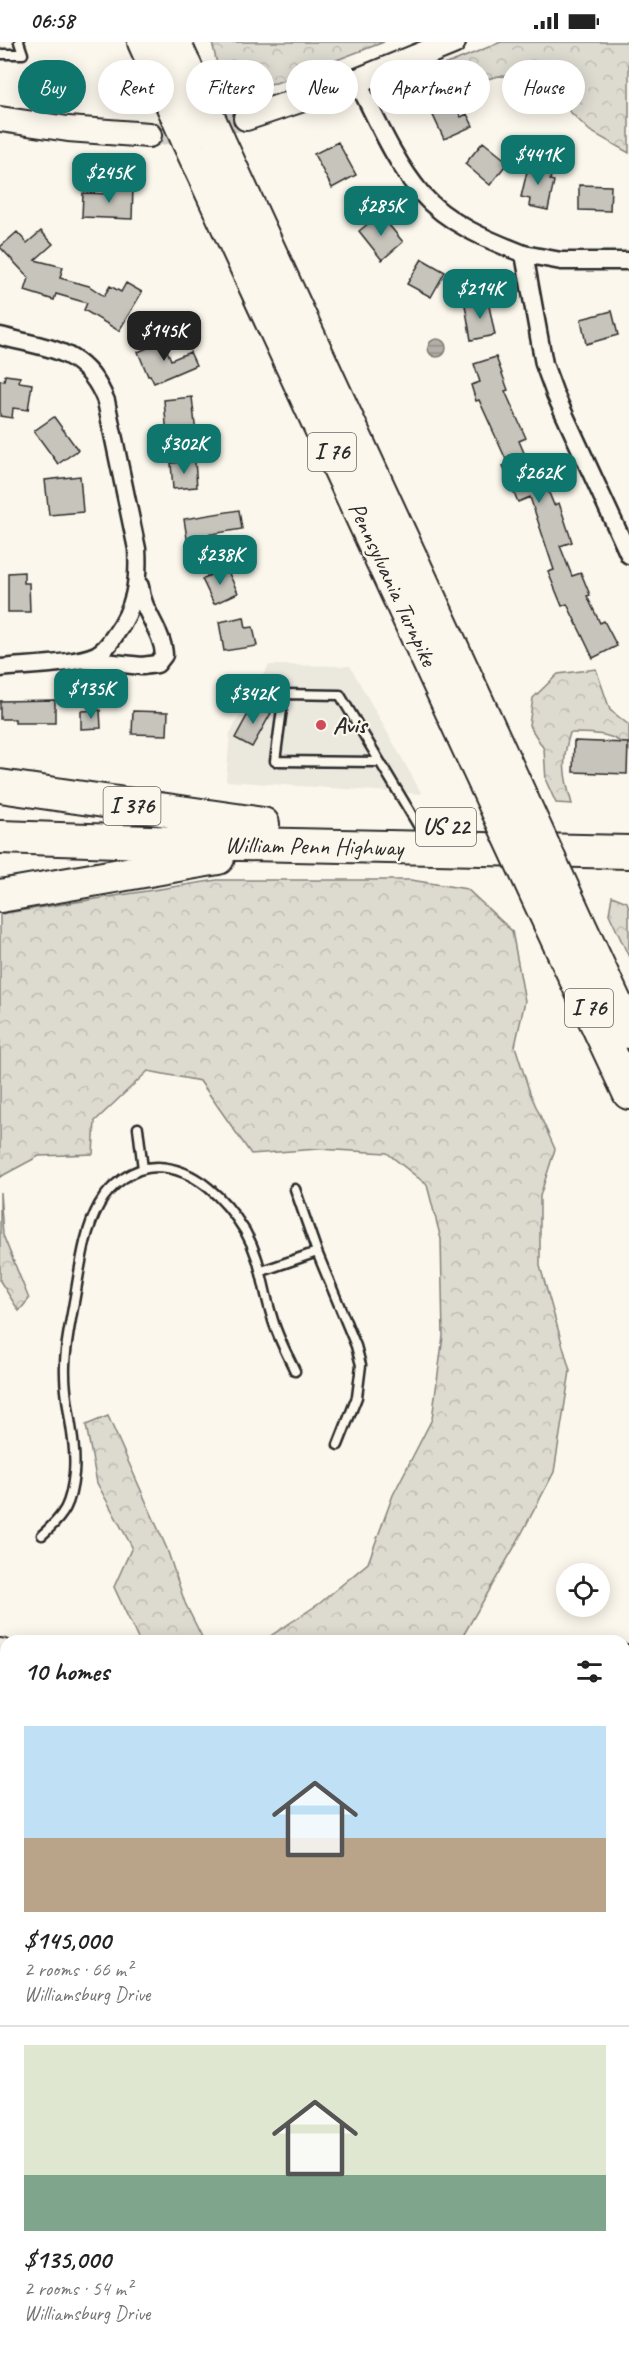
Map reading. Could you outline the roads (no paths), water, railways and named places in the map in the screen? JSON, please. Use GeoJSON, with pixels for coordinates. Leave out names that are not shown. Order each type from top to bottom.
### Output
{"type":"FeatureCollection","features":[{"type":"Feature","properties":{"kind":"highway","name":"Pennsylvania Turnpike"},"geometry":{"type":"LineString","coordinates":[[144,42],[197,126],[564,923],[629,1093]]}},
{"type":"Feature","properties":{"kind":"highway","name":"Pennsylvania Turnpike"},"geometry":{"type":"LineString","coordinates":[[174,42],[197,126]]}},
{"type":"Feature","properties":{"kind":"highway","name":"I 376"},"geometry":{"type":"LineString","coordinates":[[0,786],[263,824]]}},
{"type":"Feature","properties":{"kind":"highway","name":"William Penn Highway"},"geometry":{"type":"LineString","coordinates":[[0,818],[629,831]]}},
{"type":"Feature","properties":{"kind":"highway","name":"William Penn Highway"},"geometry":{"type":"LineString","coordinates":[[0,837],[629,852]]}},
{"type":"Feature","properties":{"kind":"highway","name":"US 22"},"geometry":{"type":"LineString","coordinates":[[0,846],[148,842]]}},
{"type":"Feature","properties":{"kind":"highway"},"geometry":{"type":"LineString","coordinates":[[0,896],[226,856],[305,845]]}},
{"type":"Feature","properties":{"kind":"highway","name":"Pennsylvania Turnpike"},"geometry":{"type":"LineString","coordinates":[[564,923],[629,1032]]}},
{"type":"Feature","properties":{"kind":"main road"},"geometry":{"type":"LineString","coordinates":[[358,81],[453,42]]}},
{"type":"Feature","properties":{"kind":"main road"},"geometry":{"type":"LineString","coordinates":[[246,118],[286,105]]}},
{"type":"Feature","properties":{"kind":"main road"},"geometry":{"type":"LineString","coordinates":[[0,119],[68,129],[149,135]]}},
{"type":"Feature","properties":{"kind":"street"},"geometry":{"type":"LineString","coordinates":[[358,83],[393,151],[422,194],[450,218],[483,238],[524,254],[561,261],[629,261]]}},
{"type":"Feature","properties":{"kind":"street"},"geometry":{"type":"LineString","coordinates":[[524,254],[544,364],[555,394],[629,555]]}},
{"type":"Feature","properties":{"kind":"street"},"geometry":{"type":"LineString","coordinates":[[0,336],[65,353],[90,370],[100,384],[109,412],[136,549],[144,608],[163,643],[164,655],[156,664],[142,666],[78,660],[0,668]]}},
{"type":"Feature","properties":{"kind":"street"},"geometry":{"type":"LineString","coordinates":[[78,660],[97,654],[107,646],[119,630],[131,609],[139,574]]}},
{"type":"Feature","properties":{"kind":"lane"},"geometry":{"type":"LineString","coordinates":[[0,54],[23,54],[19,42]]}},
{"type":"Feature","properties":{"kind":"lane"},"geometry":{"type":"LineString","coordinates":[[380,762],[274,761],[284,694],[340,695],[380,762],[418,827]]}},
{"type":"Feature","properties":{"kind":"lane"},"geometry":{"type":"LineString","coordinates":[[138,1128],[143,1168]]}},
{"type":"Feature","properties":{"kind":"lane"},"geometry":{"type":"LineString","coordinates":[[42,1535],[64,1514],[74,1473],[75,1455],[64,1361],[83,1252],[99,1204],[121,1180],[143,1168],[164,1167],[178,1171],[210,1188],[231,1210],[245,1231],[262,1271],[272,1317],[295,1371]]}},
{"type":"Feature","properties":{"kind":"lane"},"geometry":{"type":"LineString","coordinates":[[295,1189],[317,1252],[356,1346],[361,1365],[357,1397],[338,1444]]}},
{"type":"Feature","properties":{"kind":"lane"},"geometry":{"type":"LineString","coordinates":[[262,1271],[317,1252]]}},
{"type":"Feature","properties":{"kind":"tunnel"},"geometry":{"type":"LineString","coordinates":[[149,135],[246,118]]}},
{"type":"Feature","properties":{"kind":"place","name":"Avis"},"geometry":{"type":"Point","coordinates":[321,725]}}]}
